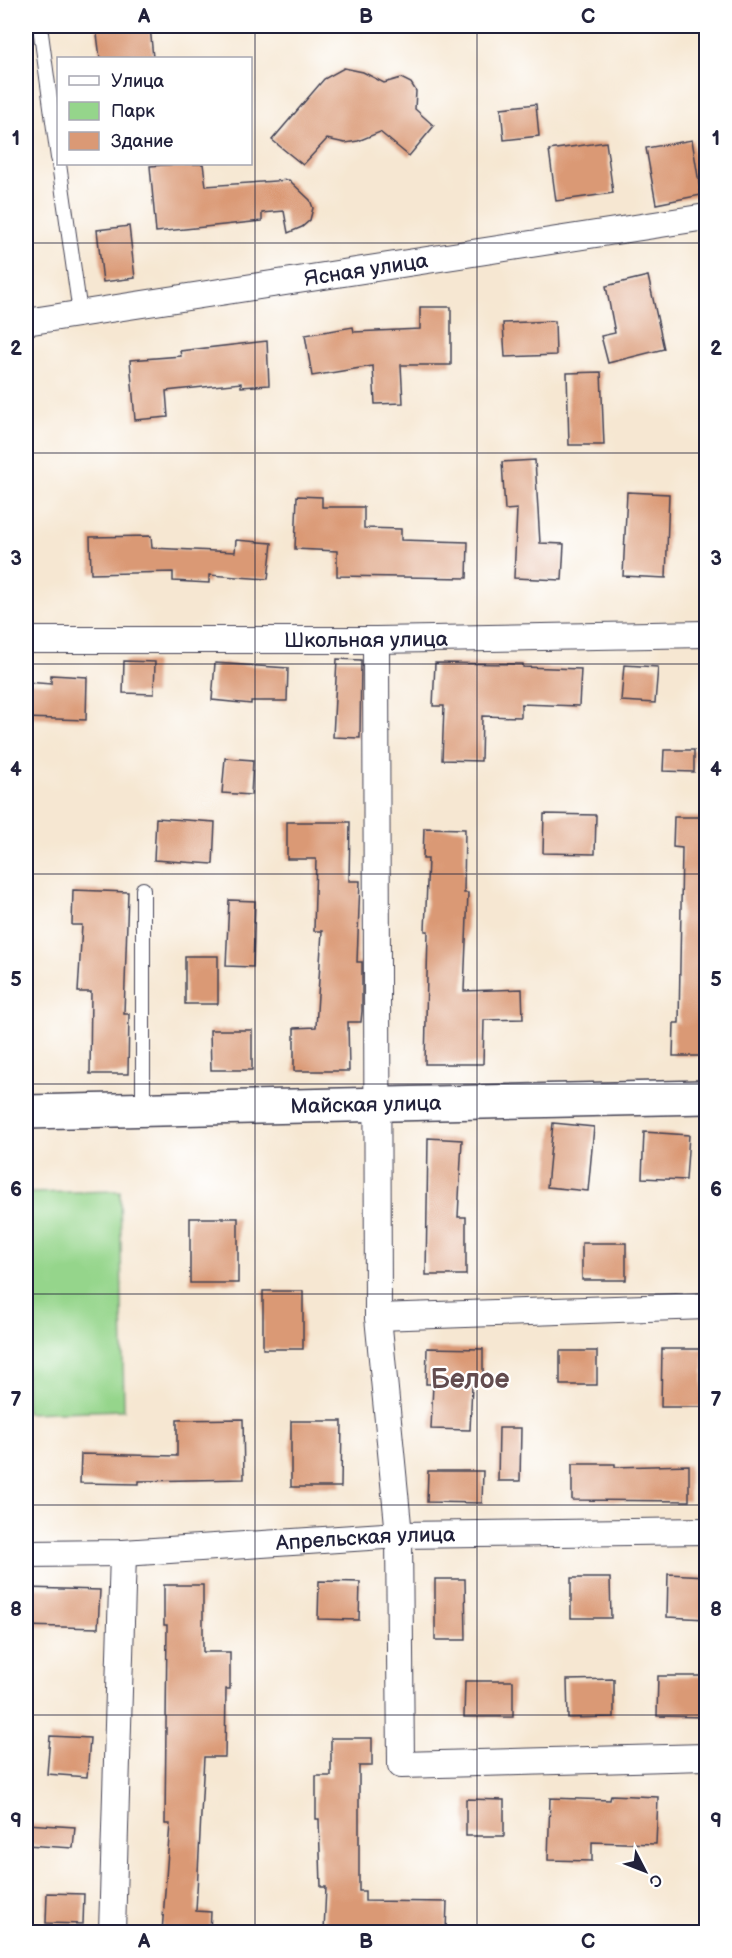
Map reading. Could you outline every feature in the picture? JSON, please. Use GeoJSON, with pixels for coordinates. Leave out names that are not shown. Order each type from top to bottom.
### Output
{"type":"FeatureCollection","features":[{"type":"Feature","properties":{"kind":"street","name":"Ясная улица"},"geometry":{"type":"LineString","coordinates":[[26,322],[706,217]]}},
{"type":"Feature","properties":{"kind":"street","name":"Школьная улица"},"geometry":{"type":"LineString","coordinates":[[26,640],[376,640],[706,634]]}},
{"type":"Feature","properties":{"kind":"street"},"geometry":{"type":"LineString","coordinates":[[376,640],[380,1104],[378,1317],[399,1536],[401,1765],[706,1757]]}},
{"type":"Feature","properties":{"kind":"street","name":"Майская улица"},"geometry":{"type":"LineString","coordinates":[[26,1112],[706,1098]]}},
{"type":"Feature","properties":{"kind":"street"},"geometry":{"type":"LineString","coordinates":[[378,1317],[706,1306]]}},
{"type":"Feature","properties":{"kind":"street","name":"Апрельская улица"},"geometry":{"type":"LineString","coordinates":[[26,1554],[123,1553],[399,1536],[706,1531]]}},
{"type":"Feature","properties":{"kind":"street"},"geometry":{"type":"LineString","coordinates":[[112,1932],[123,1553]]}},
{"type":"Feature","properties":{"kind":"lane"},"geometry":{"type":"LineString","coordinates":[[40,26],[57,151]]}},
{"type":"Feature","properties":{"kind":"lane"},"geometry":{"type":"LineString","coordinates":[[59,165],[80,313]]}},
{"type":"Feature","properties":{"kind":"lane"},"geometry":{"type":"LineString","coordinates":[[143,890],[143,1109]]}},
{"type":"Feature","properties":{"kind":"green space"},"geometry":{"type":"Polygon","coordinates":[[[120,1191],[124,1410],[26,1413],[26,1193],[120,1191]]]}},
{"type":"Feature","properties":{"kind":"building"},"geometry":{"type":"Polygon","coordinates":[[[96,26],[150,26],[153,57],[100,57],[96,26]]]}},
{"type":"Feature","properties":{"kind":"building"},"geometry":{"type":"Polygon","coordinates":[[[344,68],[363,72],[384,83],[401,78],[411,83],[416,91],[415,109],[434,126],[409,156],[380,132],[358,141],[345,143],[327,139],[303,165],[272,140],[324,79],[344,68]]]}},
{"type":"Feature","properties":{"kind":"building"},"geometry":{"type":"Polygon","coordinates":[[[536,104],[539,136],[504,140],[501,108],[536,104]]]}},
{"type":"Feature","properties":{"kind":"building"},"geometry":{"type":"Polygon","coordinates":[[[692,140],[701,195],[656,204],[646,148],[692,140]]]}},
{"type":"Feature","properties":{"kind":"building"},"geometry":{"type":"Polygon","coordinates":[[[606,142],[613,193],[556,201],[549,150],[606,142]]]}},
{"type":"Feature","properties":{"kind":"building"},"geometry":{"type":"Polygon","coordinates":[[[203,165],[206,186],[289,180],[310,200],[313,208],[310,220],[302,227],[288,233],[284,211],[262,213],[262,221],[156,232],[150,166],[203,165]]]}},
{"type":"Feature","properties":{"kind":"building"},"geometry":{"type":"Polygon","coordinates":[[[129,226],[135,278],[103,282],[97,230],[129,226]]]}},
{"type":"Feature","properties":{"kind":"building"},"geometry":{"type":"Polygon","coordinates":[[[648,276],[664,349],[608,363],[601,336],[615,333],[606,286],[648,276]]]}},
{"type":"Feature","properties":{"kind":"building"},"geometry":{"type":"Polygon","coordinates":[[[420,307],[451,307],[451,365],[401,365],[403,403],[375,404],[373,366],[312,376],[305,335],[353,327],[354,332],[420,329],[420,307]]]}},
{"type":"Feature","properties":{"kind":"building"},"geometry":{"type":"Polygon","coordinates":[[[555,321],[556,355],[505,357],[503,323],[555,321]]]}},
{"type":"Feature","properties":{"kind":"building"},"geometry":{"type":"Polygon","coordinates":[[[267,341],[269,385],[241,387],[241,383],[166,391],[168,417],[135,420],[130,360],[181,356],[180,351],[267,341]]]}},
{"type":"Feature","properties":{"kind":"building"},"geometry":{"type":"Polygon","coordinates":[[[601,372],[604,445],[569,445],[567,373],[601,372]]]}},
{"type":"Feature","properties":{"kind":"building"},"geometry":{"type":"Polygon","coordinates":[[[535,460],[540,543],[564,544],[562,580],[514,578],[517,509],[505,510],[502,462],[535,460]]]}},
{"type":"Feature","properties":{"kind":"building"},"geometry":{"type":"Polygon","coordinates":[[[627,492],[669,494],[666,578],[623,576],[627,492]]]}},
{"type":"Feature","properties":{"kind":"building"},"geometry":{"type":"Polygon","coordinates":[[[297,496],[322,497],[322,507],[364,507],[364,528],[401,529],[401,540],[468,542],[467,578],[337,576],[337,551],[295,549],[297,496]]]}},
{"type":"Feature","properties":{"kind":"building"},"geometry":{"type":"Polygon","coordinates":[[[151,536],[152,548],[235,552],[236,540],[272,543],[268,579],[209,575],[209,583],[173,581],[173,572],[91,574],[90,537],[151,536]]]}},
{"type":"Feature","properties":{"kind":"building"},"geometry":{"type":"Polygon","coordinates":[[[337,659],[361,660],[360,738],[333,737],[337,659]]]}},
{"type":"Feature","properties":{"kind":"building"},"geometry":{"type":"Polygon","coordinates":[[[124,661],[155,662],[154,694],[123,693],[124,661]]]}},
{"type":"Feature","properties":{"kind":"building"},"geometry":{"type":"Polygon","coordinates":[[[215,663],[288,668],[287,701],[251,701],[251,704],[212,700],[215,663]]]}},
{"type":"Feature","properties":{"kind":"building"},"geometry":{"type":"Polygon","coordinates":[[[435,663],[523,664],[523,667],[581,669],[579,706],[521,704],[521,717],[482,716],[481,761],[442,760],[444,706],[433,706],[435,663]]]}},
{"type":"Feature","properties":{"kind":"building"},"geometry":{"type":"Polygon","coordinates":[[[624,665],[658,667],[655,703],[621,701],[624,665]]]}},
{"type":"Feature","properties":{"kind":"building"},"geometry":{"type":"Polygon","coordinates":[[[51,675],[87,677],[86,720],[26,718],[26,682],[51,684],[51,675]]]}},
{"type":"Feature","properties":{"kind":"building"},"geometry":{"type":"Polygon","coordinates":[[[664,750],[694,750],[694,772],[663,771],[664,750]]]}},
{"type":"Feature","properties":{"kind":"building"},"geometry":{"type":"Polygon","coordinates":[[[225,758],[253,760],[251,795],[222,793],[225,758]]]}},
{"type":"Feature","properties":{"kind":"building"},"geometry":{"type":"Polygon","coordinates":[[[544,814],[596,815],[595,854],[543,853],[544,814]]]}},
{"type":"Feature","properties":{"kind":"building"},"geometry":{"type":"Polygon","coordinates":[[[674,817],[706,817],[706,1056],[673,1056],[674,1023],[679,1023],[682,848],[673,847],[674,817]]]}},
{"type":"Feature","properties":{"kind":"building"},"geometry":{"type":"Polygon","coordinates":[[[156,818],[215,822],[213,864],[154,860],[156,818]]]}},
{"type":"Feature","properties":{"kind":"building"},"geometry":{"type":"Polygon","coordinates":[[[287,822],[350,822],[349,881],[360,881],[357,962],[362,962],[362,1011],[361,1022],[348,1022],[349,1071],[294,1071],[294,1028],[316,1027],[322,931],[314,931],[316,859],[287,859],[287,822]]]}},
{"type":"Feature","properties":{"kind":"building"},"geometry":{"type":"Polygon","coordinates":[[[424,828],[465,829],[464,893],[468,893],[464,991],[522,989],[523,1019],[484,1020],[483,1064],[425,1064],[428,931],[425,931],[428,859],[423,859],[424,828]]]}},
{"type":"Feature","properties":{"kind":"building"},"geometry":{"type":"Polygon","coordinates":[[[73,890],[128,892],[124,1014],[129,1014],[128,1074],[90,1074],[91,992],[78,992],[82,925],[72,925],[73,890]]]}},
{"type":"Feature","properties":{"kind":"building"},"geometry":{"type":"Polygon","coordinates":[[[229,900],[255,901],[253,967],[226,966],[229,900]]]}},
{"type":"Feature","properties":{"kind":"building"},"geometry":{"type":"Polygon","coordinates":[[[185,956],[218,956],[218,1004],[185,1004],[185,956]]]}},
{"type":"Feature","properties":{"kind":"building"},"geometry":{"type":"Polygon","coordinates":[[[210,1030],[252,1030],[252,1070],[211,1070],[210,1030]]]}},
{"type":"Feature","properties":{"kind":"building"},"geometry":{"type":"Polygon","coordinates":[[[553,1123],[594,1127],[588,1191],[547,1187],[553,1123]]]}},
{"type":"Feature","properties":{"kind":"building"},"geometry":{"type":"Polygon","coordinates":[[[644,1132],[689,1135],[686,1180],[642,1178],[644,1132]]]}},
{"type":"Feature","properties":{"kind":"building"},"geometry":{"type":"Polygon","coordinates":[[[428,1138],[462,1140],[458,1217],[466,1217],[466,1275],[426,1275],[428,1138]]]}},
{"type":"Feature","properties":{"kind":"building"},"geometry":{"type":"Polygon","coordinates":[[[190,1218],[238,1218],[238,1283],[190,1283],[190,1218]]]}},
{"type":"Feature","properties":{"kind":"building"},"geometry":{"type":"Polygon","coordinates":[[[582,1243],[626,1243],[626,1280],[582,1280],[582,1243]]]}},
{"type":"Feature","properties":{"kind":"building"},"geometry":{"type":"Polygon","coordinates":[[[263,1291],[303,1291],[303,1349],[263,1349],[263,1291]]]}},
{"type":"Feature","properties":{"kind":"building"},"geometry":{"type":"Polygon","coordinates":[[[427,1348],[483,1349],[483,1385],[472,1385],[470,1430],[431,1429],[433,1384],[426,1384],[427,1348]]]}},
{"type":"Feature","properties":{"kind":"building"},"geometry":{"type":"Polygon","coordinates":[[[662,1349],[704,1349],[702,1407],[661,1407],[662,1349]]]}},
{"type":"Feature","properties":{"kind":"building"},"geometry":{"type":"Polygon","coordinates":[[[560,1351],[597,1351],[597,1385],[560,1385],[560,1351]]]}},
{"type":"Feature","properties":{"kind":"building"},"geometry":{"type":"Polygon","coordinates":[[[243,1419],[244,1479],[139,1481],[139,1484],[80,1483],[81,1454],[177,1456],[177,1420],[243,1419]]]}},
{"type":"Feature","properties":{"kind":"building"},"geometry":{"type":"Polygon","coordinates":[[[291,1421],[342,1421],[341,1487],[291,1487],[291,1421]]]}},
{"type":"Feature","properties":{"kind":"building"},"geometry":{"type":"Polygon","coordinates":[[[499,1428],[521,1428],[520,1481],[498,1481],[499,1428]]]}},
{"type":"Feature","properties":{"kind":"building"},"geometry":{"type":"Polygon","coordinates":[[[572,1464],[615,1464],[615,1467],[689,1465],[689,1501],[572,1500],[572,1464]]]}},
{"type":"Feature","properties":{"kind":"building"},"geometry":{"type":"Polygon","coordinates":[[[428,1471],[483,1471],[482,1503],[427,1502],[428,1471]]]}},
{"type":"Feature","properties":{"kind":"building"},"geometry":{"type":"Polygon","coordinates":[[[668,1574],[706,1576],[706,1619],[667,1617],[668,1574]]]}},
{"type":"Feature","properties":{"kind":"building"},"geometry":{"type":"Polygon","coordinates":[[[571,1578],[610,1578],[611,1618],[571,1618],[571,1578]]]}},
{"type":"Feature","properties":{"kind":"building"},"geometry":{"type":"Polygon","coordinates":[[[435,1579],[465,1579],[466,1640],[435,1640],[435,1579]]]}},
{"type":"Feature","properties":{"kind":"building"},"geometry":{"type":"Polygon","coordinates":[[[319,1581],[360,1582],[359,1620],[318,1619],[319,1581]]]}},
{"type":"Feature","properties":{"kind":"building"},"geometry":{"type":"Polygon","coordinates":[[[164,1585],[203,1585],[203,1652],[230,1652],[230,1689],[226,1689],[225,1757],[204,1757],[196,1911],[211,1912],[210,1932],[162,1932],[170,1824],[165,1824],[167,1625],[164,1625],[164,1585]]]}},
{"type":"Feature","properties":{"kind":"building"},"geometry":{"type":"Polygon","coordinates":[[[26,1588],[100,1590],[98,1628],[26,1626],[26,1588]]]}},
{"type":"Feature","properties":{"kind":"building"},"geometry":{"type":"Polygon","coordinates":[[[658,1676],[706,1676],[706,1717],[657,1716],[658,1676]]]}},
{"type":"Feature","properties":{"kind":"building"},"geometry":{"type":"Polygon","coordinates":[[[614,1679],[614,1717],[568,1718],[567,1680],[614,1679]]]}},
{"type":"Feature","properties":{"kind":"building"},"geometry":{"type":"Polygon","coordinates":[[[465,1681],[513,1681],[513,1717],[464,1717],[465,1681]]]}},
{"type":"Feature","properties":{"kind":"building"},"geometry":{"type":"Polygon","coordinates":[[[50,1736],[90,1738],[87,1777],[47,1774],[50,1736]]]}},
{"type":"Feature","properties":{"kind":"building"},"geometry":{"type":"Polygon","coordinates":[[[331,1738],[372,1738],[372,1766],[359,1766],[359,1891],[365,1891],[365,1901],[447,1902],[446,1932],[324,1932],[326,1887],[321,1887],[319,1819],[316,1819],[316,1776],[331,1776],[331,1738]]]}},
{"type":"Feature","properties":{"kind":"building"},"geometry":{"type":"Polygon","coordinates":[[[611,1795],[658,1797],[656,1844],[592,1842],[592,1861],[548,1860],[550,1798],[610,1800],[611,1795]]]}},
{"type":"Feature","properties":{"kind":"building"},"geometry":{"type":"Polygon","coordinates":[[[466,1799],[504,1800],[504,1836],[466,1836],[466,1799]]]}},
{"type":"Feature","properties":{"kind":"building"},"geometry":{"type":"Polygon","coordinates":[[[26,1824],[75,1827],[73,1848],[26,1845],[26,1824]]]}},
{"type":"Feature","properties":{"kind":"building"},"geometry":{"type":"Polygon","coordinates":[[[47,1893],[84,1894],[83,1924],[46,1923],[47,1893]]]}},
{"type":"Feature","properties":{"kind":"district","name":"Белое"},"geometry":{"type":"Point","coordinates":[470,1380]}}]}
